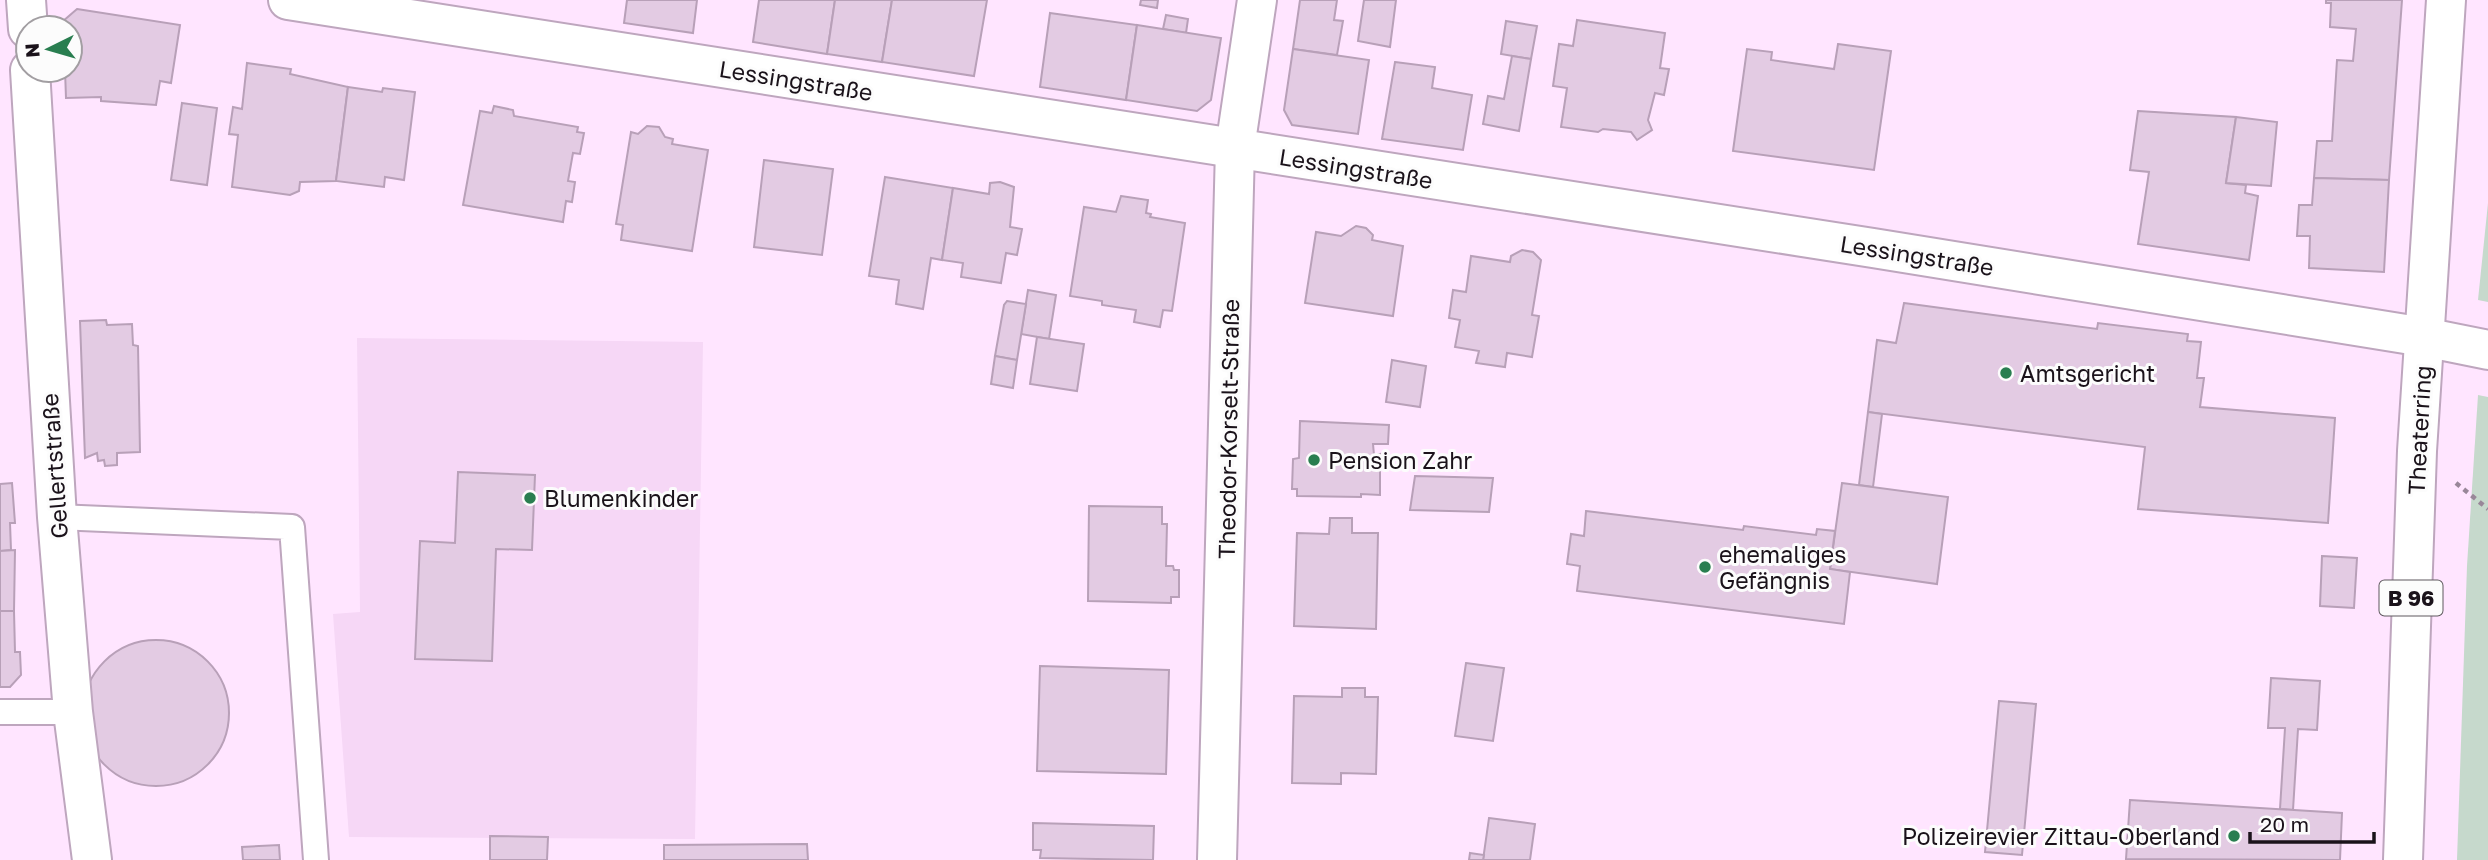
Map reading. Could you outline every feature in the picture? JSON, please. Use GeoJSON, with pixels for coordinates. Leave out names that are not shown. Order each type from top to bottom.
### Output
{"type":"FeatureCollection","features":[{"type":"Feature","properties":{"kind":"street","name":"Lessingstraße"},"geometry":{"type":"LineString","coordinates":[[288,0],[2424,337],[2488,350]]}},
{"type":"Feature","properties":{"kind":"street","name":"Theodor-Korselt-Straße"},"geometry":{"type":"LineString","coordinates":[[1217,860],[1234,148],[1257,0]]}},
{"type":"Feature","properties":{"kind":"street","name":"Theaterring"},"geometry":{"type":"LineString","coordinates":[[2403,860],[2417,451],[2446,0]]}},
{"type":"Feature","properties":{"kind":"street","name":"Gellertstraße"},"geometry":{"type":"LineString","coordinates":[[31,84],[57,517],[73,712],[92,860]]}},
{"type":"Feature","properties":{"kind":"lane"},"geometry":{"type":"LineString","coordinates":[[57,517],[292,527],[316,860]]}},
{"type":"Feature","properties":{"kind":"lane"},"geometry":{"type":"LineString","coordinates":[[0,712],[73,712]]}},
{"type":"Feature","properties":{"kind":"shaded area","name":"Blumenkinder"},"geometry":{"type":"Polygon","coordinates":[[[357,338],[703,342],[695,839],[349,837],[333,614],[360,612],[357,338]]]}},
{"type":"Feature","properties":{"kind":"green space"},"geometry":{"type":"Polygon","coordinates":[[[2488,203],[2488,302],[2478,300],[2488,203]]]}},
{"type":"Feature","properties":{"kind":"green space"},"geometry":{"type":"Polygon","coordinates":[[[2478,395],[2488,397],[2488,860],[2457,860],[2467,566],[2478,395]]]}},
{"type":"Feature","properties":{"kind":"building"},"geometry":{"type":"Polygon","coordinates":[[[627,0],[697,0],[693,33],[624,23],[627,0]]]}},
{"type":"Feature","properties":{"kind":"building"},"geometry":{"type":"Polygon","coordinates":[[[759,0],[835,0],[827,54],[753,42],[759,0]]]}},
{"type":"Feature","properties":{"kind":"building"},"geometry":{"type":"Polygon","coordinates":[[[835,0],[892,0],[882,62],[827,54],[835,0]]]}},
{"type":"Feature","properties":{"kind":"building"},"geometry":{"type":"Polygon","coordinates":[[[892,0],[987,0],[974,76],[882,62],[892,0]]]}},
{"type":"Feature","properties":{"kind":"building"},"geometry":{"type":"Polygon","coordinates":[[[1141,0],[1158,0],[1157,8],[1140,5],[1141,0]]]}},
{"type":"Feature","properties":{"kind":"building"},"geometry":{"type":"Polygon","coordinates":[[[1300,0],[1337,0],[1334,20],[1343,21],[1337,55],[1293,49],[1300,0]]]}},
{"type":"Feature","properties":{"kind":"building"},"geometry":{"type":"Polygon","coordinates":[[[1364,0],[1396,0],[1390,47],[1358,41],[1364,0]]]}},
{"type":"Feature","properties":{"kind":"building"},"geometry":{"type":"Polygon","coordinates":[[[2326,0],[2402,0],[2389,180],[2314,178],[2317,141],[2332,141],[2337,60],[2353,61],[2356,29],[2330,27],[2331,3],[2326,3],[2326,0]]]}},
{"type":"Feature","properties":{"kind":"building"},"geometry":{"type":"Polygon","coordinates":[[[77,9],[180,25],[171,83],[160,81],[156,105],[101,101],[101,97],[66,98],[66,84],[84,84],[84,14],[71,14],[77,9]]]}},
{"type":"Feature","properties":{"kind":"building"},"geometry":{"type":"Polygon","coordinates":[[[1050,13],[1137,25],[1126,100],[1040,87],[1050,13]]]}},
{"type":"Feature","properties":{"kind":"building"},"geometry":{"type":"Polygon","coordinates":[[[1166,15],[1188,19],[1186,33],[1163,29],[1166,15]]]}},
{"type":"Feature","properties":{"kind":"building"},"geometry":{"type":"Polygon","coordinates":[[[1577,20],[1665,33],[1660,68],[1669,69],[1664,95],[1655,93],[1648,120],[1652,130],[1637,140],[1631,132],[1603,129],[1598,132],[1561,127],[1567,88],[1553,86],[1559,44],[1573,46],[1577,20]]]}},
{"type":"Feature","properties":{"kind":"building"},"geometry":{"type":"Polygon","coordinates":[[[1506,21],[1537,26],[1531,59],[1501,54],[1506,21]]]}},
{"type":"Feature","properties":{"kind":"building"},"geometry":{"type":"Polygon","coordinates":[[[1137,25],[1221,38],[1211,100],[1197,111],[1126,100],[1137,25]]]}},
{"type":"Feature","properties":{"kind":"building"},"geometry":{"type":"Polygon","coordinates":[[[1838,44],[1891,51],[1874,170],[1733,151],[1747,49],[1772,52],[1771,60],[1834,69],[1838,44]]]}},
{"type":"Feature","properties":{"kind":"building"},"geometry":{"type":"Polygon","coordinates":[[[1293,49],[1369,60],[1358,134],[1292,125],[1284,110],[1293,49]]]}},
{"type":"Feature","properties":{"kind":"building"},"geometry":{"type":"Polygon","coordinates":[[[1512,56],[1531,59],[1519,131],[1483,124],[1488,96],[1504,99],[1512,56]]]}},
{"type":"Feature","properties":{"kind":"building"},"geometry":{"type":"Polygon","coordinates":[[[1395,62],[1435,67],[1432,88],[1472,95],[1463,150],[1382,139],[1395,62]]]}},
{"type":"Feature","properties":{"kind":"building"},"geometry":{"type":"Polygon","coordinates":[[[247,63],[291,69],[290,74],[348,87],[336,181],[300,182],[299,191],[290,195],[232,187],[238,135],[229,134],[233,107],[242,109],[247,63]]]}},
{"type":"Feature","properties":{"kind":"building"},"geometry":{"type":"Polygon","coordinates":[[[348,87],[382,92],[383,88],[415,92],[404,180],[385,177],[384,187],[336,181],[348,87]]]}},
{"type":"Feature","properties":{"kind":"building"},"geometry":{"type":"Polygon","coordinates":[[[182,103],[217,108],[207,185],[171,180],[182,103]]]}},
{"type":"Feature","properties":{"kind":"building"},"geometry":{"type":"Polygon","coordinates":[[[494,106],[513,110],[514,116],[578,127],[577,132],[584,133],[580,154],[573,153],[568,181],[575,182],[572,202],[566,201],[563,222],[463,205],[480,111],[492,113],[494,106]]]}},
{"type":"Feature","properties":{"kind":"building"},"geometry":{"type":"Polygon","coordinates":[[[2138,111],[2236,117],[2226,183],[2246,185],[2245,193],[2258,196],[2249,260],[2138,244],[2149,172],[2130,170],[2138,111]]]}},
{"type":"Feature","properties":{"kind":"building"},"geometry":{"type":"Polygon","coordinates":[[[2236,117],[2277,122],[2271,186],[2226,183],[2236,117]]]}},
{"type":"Feature","properties":{"kind":"building"},"geometry":{"type":"Polygon","coordinates":[[[647,126],[659,127],[665,137],[673,139],[672,144],[708,150],[692,251],[621,240],[623,225],[616,224],[631,132],[638,134],[647,126]]]}},
{"type":"Feature","properties":{"kind":"building"},"geometry":{"type":"Polygon","coordinates":[[[764,160],[833,169],[822,255],[754,247],[764,160]]]}},
{"type":"Feature","properties":{"kind":"building"},"geometry":{"type":"Polygon","coordinates":[[[885,177],[953,188],[942,260],[931,258],[923,309],[896,304],[899,280],[869,276],[885,177]]]}},
{"type":"Feature","properties":{"kind":"building"},"geometry":{"type":"Polygon","coordinates":[[[2314,178],[2389,180],[2384,272],[2309,268],[2310,236],[2297,236],[2299,205],[2312,205],[2314,178]]]}},
{"type":"Feature","properties":{"kind":"building"},"geometry":{"type":"Polygon","coordinates":[[[1000,182],[1014,187],[1010,227],[1022,229],[1017,255],[1006,253],[1001,283],[961,277],[963,263],[942,260],[953,188],[989,194],[990,183],[1000,182]]]}},
{"type":"Feature","properties":{"kind":"building"},"geometry":{"type":"Polygon","coordinates":[[[1121,196],[1148,200],[1146,213],[1151,214],[1150,217],[1185,223],[1172,311],[1163,310],[1160,327],[1134,322],[1136,310],[1102,305],[1102,301],[1070,296],[1084,207],[1116,212],[1121,196]]]}},
{"type":"Feature","properties":{"kind":"building"},"geometry":{"type":"Polygon","coordinates":[[[1356,226],[1366,228],[1373,235],[1372,240],[1403,246],[1393,316],[1305,303],[1316,232],[1341,236],[1356,226]]]}},
{"type":"Feature","properties":{"kind":"building"},"geometry":{"type":"Polygon","coordinates":[[[1522,250],[1533,252],[1541,260],[1532,315],[1539,316],[1532,357],[1507,353],[1505,367],[1476,363],[1479,351],[1455,347],[1460,320],[1449,318],[1453,290],[1466,292],[1471,256],[1510,262],[1511,256],[1522,250]]]}},
{"type":"Feature","properties":{"kind":"building"},"geometry":{"type":"Polygon","coordinates":[[[1028,290],[1056,295],[1049,339],[1021,334],[1028,290]]]}},
{"type":"Feature","properties":{"kind":"building"},"geometry":{"type":"Polygon","coordinates":[[[1007,301],[1026,304],[1017,360],[995,356],[1007,301]]]}},
{"type":"Feature","properties":{"kind":"building"},"geometry":{"type":"Polygon","coordinates":[[[1904,303],[2097,329],[2098,323],[2188,334],[2187,341],[2201,342],[2197,378],[2204,378],[2200,407],[2335,418],[2328,523],[2138,509],[2145,447],[1868,412],[1877,340],[1896,343],[1904,303]]]}},
{"type":"Feature","properties":{"kind":"building"},"geometry":{"type":"Polygon","coordinates":[[[106,320],[107,325],[132,324],[133,345],[138,346],[140,452],[117,453],[117,465],[105,466],[104,460],[98,461],[97,453],[85,458],[80,321],[106,320]]]}},
{"type":"Feature","properties":{"kind":"building"},"geometry":{"type":"Polygon","coordinates":[[[1037,337],[1084,344],[1077,391],[1030,384],[1037,337]]]}},
{"type":"Feature","properties":{"kind":"building"},"geometry":{"type":"Polygon","coordinates":[[[995,356],[1017,360],[1013,388],[991,384],[995,356]]]}},
{"type":"Feature","properties":{"kind":"building"},"geometry":{"type":"Polygon","coordinates":[[[1392,360],[1426,366],[1420,407],[1386,402],[1392,360]]]}},
{"type":"Feature","properties":{"kind":"building"},"geometry":{"type":"Polygon","coordinates":[[[1868,412],[1882,414],[1873,487],[1859,485],[1868,412]]]}},
{"type":"Feature","properties":{"kind":"building"},"geometry":{"type":"Polygon","coordinates":[[[1300,421],[1389,425],[1388,444],[1373,444],[1374,455],[1380,454],[1380,495],[1297,496],[1297,489],[1292,489],[1293,459],[1299,458],[1300,421]]]}},
{"type":"Feature","properties":{"kind":"building"},"geometry":{"type":"Polygon","coordinates":[[[458,472],[535,475],[532,550],[496,549],[492,661],[415,659],[420,541],[455,543],[458,472]]]}},
{"type":"Feature","properties":{"kind":"building"},"geometry":{"type":"Polygon","coordinates":[[[1415,476],[1493,478],[1489,512],[1410,510],[1415,476]]]}},
{"type":"Feature","properties":{"kind":"building"},"geometry":{"type":"Polygon","coordinates":[[[12,483],[15,523],[10,523],[11,550],[0,551],[0,484],[12,483]]]}},
{"type":"Feature","properties":{"kind":"building"},"geometry":{"type":"Polygon","coordinates":[[[1842,483],[1948,497],[1937,584],[1830,569],[1842,483]]]}},
{"type":"Feature","properties":{"kind":"building"},"geometry":{"type":"Polygon","coordinates":[[[1089,506],[1162,507],[1162,524],[1167,524],[1166,566],[1179,570],[1179,597],[1171,597],[1171,603],[1088,601],[1089,506]]]}},
{"type":"Feature","properties":{"kind":"building","name":"ehemaliges Gefängnis"},"geometry":{"type":"Polygon","coordinates":[[[1586,511],[1743,530],[1744,526],[1816,535],[1817,529],[1835,531],[1830,569],[1850,572],[1844,624],[1577,591],[1580,566],[1567,564],[1571,534],[1584,536],[1586,511]]]}},
{"type":"Feature","properties":{"kind":"building"},"geometry":{"type":"Polygon","coordinates":[[[1330,518],[1352,518],[1352,533],[1378,533],[1376,629],[1294,626],[1297,533],[1329,534],[1330,518]]]}},
{"type":"Feature","properties":{"kind":"building"},"geometry":{"type":"Polygon","coordinates":[[[15,550],[14,611],[0,611],[0,551],[15,550]]]}},
{"type":"Feature","properties":{"kind":"building"},"geometry":{"type":"Polygon","coordinates":[[[2322,556],[2357,558],[2354,608],[2320,606],[2322,556]]]}},
{"type":"Feature","properties":{"kind":"building"},"geometry":{"type":"Polygon","coordinates":[[[0,611],[14,611],[15,652],[20,652],[21,675],[10,687],[0,687],[0,611]]]}},
{"type":"Feature","properties":{"kind":"building"},"geometry":{"type":"Polygon","coordinates":[[[156,640],[184,646],[207,662],[223,685],[229,713],[223,741],[207,764],[184,780],[156,786],[128,780],[105,764],[89,741],[83,713],[89,685],[105,662],[128,646],[156,640]]]}},
{"type":"Feature","properties":{"kind":"building"},"geometry":{"type":"Polygon","coordinates":[[[1466,663],[1504,668],[1493,741],[1455,736],[1466,663]]]}},
{"type":"Feature","properties":{"kind":"building"},"geometry":{"type":"Polygon","coordinates":[[[1040,666],[1169,670],[1166,774],[1037,771],[1040,666]]]}},
{"type":"Feature","properties":{"kind":"building"},"geometry":{"type":"Polygon","coordinates":[[[2271,678],[2320,681],[2317,730],[2298,729],[2293,810],[2280,809],[2285,728],[2268,728],[2271,678]]]}},
{"type":"Feature","properties":{"kind":"building"},"geometry":{"type":"Polygon","coordinates":[[[1342,688],[1365,688],[1365,697],[1378,697],[1376,774],[1341,773],[1341,784],[1292,783],[1294,696],[1342,697],[1342,688]]]}},
{"type":"Feature","properties":{"kind":"building"},"geometry":{"type":"Polygon","coordinates":[[[1999,701],[2036,704],[2022,855],[1985,852],[1999,701]]]}},
{"type":"Feature","properties":{"kind":"building","name":"Polizeirevier Zittau-Oberland"},"geometry":{"type":"Polygon","coordinates":[[[2130,800],[2342,813],[2340,860],[2126,859],[2130,800]]]}},
{"type":"Feature","properties":{"kind":"building"},"geometry":{"type":"Polygon","coordinates":[[[1489,818],[1535,824],[1530,860],[1483,860],[1489,818]]]}},
{"type":"Feature","properties":{"kind":"building"},"geometry":{"type":"Polygon","coordinates":[[[1033,823],[1154,826],[1153,860],[1040,858],[1041,850],[1033,850],[1033,823]]]}},
{"type":"Feature","properties":{"kind":"building"},"geometry":{"type":"Polygon","coordinates":[[[490,836],[548,837],[547,860],[490,860],[490,836]]]}},
{"type":"Feature","properties":{"kind":"building"},"geometry":{"type":"Polygon","coordinates":[[[807,844],[808,860],[664,860],[664,845],[807,844]]]}},
{"type":"Feature","properties":{"kind":"building"},"geometry":{"type":"Polygon","coordinates":[[[279,845],[280,860],[243,860],[242,847],[279,845]]]}},
{"type":"Feature","properties":{"kind":"building"},"geometry":{"type":"Polygon","coordinates":[[[1470,853],[1484,855],[1483,860],[1469,860],[1470,853]]]}},
{"type":"Feature","properties":{"kind":"place","name":"Amtsgericht"},"geometry":{"type":"Point","coordinates":[2006,373]}},
{"type":"Feature","properties":{"kind":"place","name":"Pension Zahr"},"geometry":{"type":"Point","coordinates":[1314,460]}},
{"type":"Feature","properties":{"kind":"place","name":"Blumenkinder"},"geometry":{"type":"Point","coordinates":[530,498]}},
{"type":"Feature","properties":{"kind":"place","name":"ehemaliges Gefängnis"},"geometry":{"type":"Point","coordinates":[1705,567]}},
{"type":"Feature","properties":{"kind":"place","name":"Polizeirevier Zittau-Oberland"},"geometry":{"type":"Point","coordinates":[2234,836]}}]}
